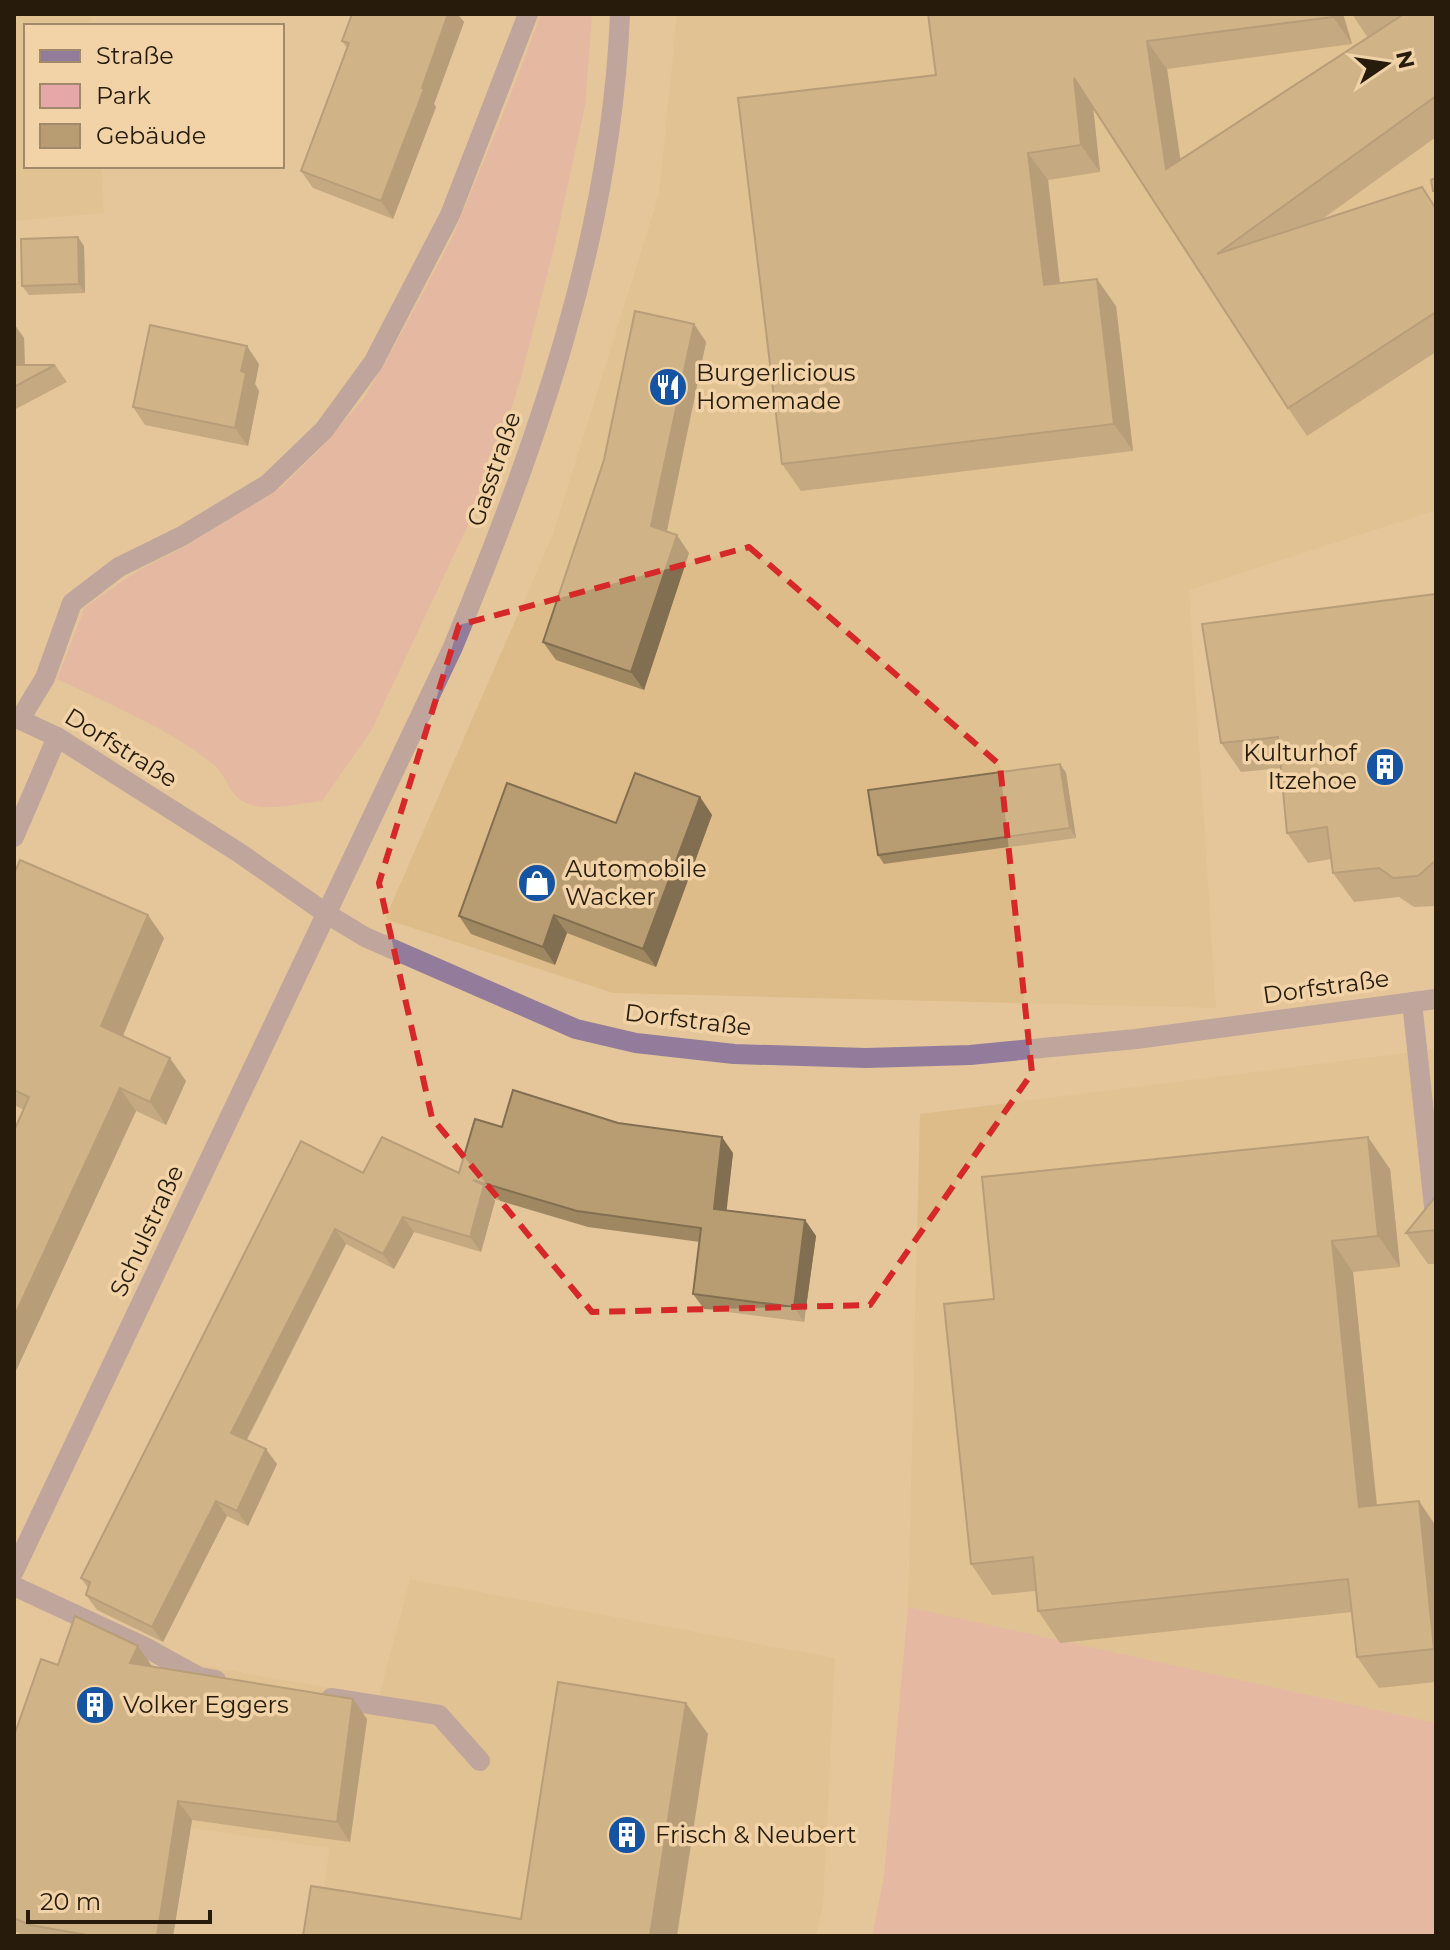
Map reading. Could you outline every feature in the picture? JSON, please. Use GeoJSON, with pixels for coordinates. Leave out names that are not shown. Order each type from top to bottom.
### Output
{"type":"FeatureCollection","features":[{"type":"Feature","properties":{"kind":"street"},"geometry":{"type":"LineString","coordinates":[[17,718],[45,678],[72,603],[119,567],[182,536],[268,484],[324,430],[373,363],[450,215],[528,14]]}},
{"type":"Feature","properties":{"kind":"street","name":"Gasstraße"},"geometry":{"type":"LineString","coordinates":[[327,914],[453,647],[506,517],[550,386],[580,290],[601,192],[617,68],[620,14]]}},
{"type":"Feature","properties":{"kind":"street","name":"Dorfstraße"},"geometry":{"type":"LineString","coordinates":[[17,718],[57,737],[365,937],[576,1029],[636,1043],[734,1054],[866,1058],[970,1055],[1136,1039],[1436,999]]}},
{"type":"Feature","properties":{"kind":"street"},"geometry":{"type":"LineString","coordinates":[[14,837],[57,737]]}},
{"type":"Feature","properties":{"kind":"street","name":"Schulstraße"},"geometry":{"type":"LineString","coordinates":[[14,1571],[327,914]]}},
{"type":"Feature","properties":{"kind":"street"},"geometry":{"type":"LineString","coordinates":[[1412,1002],[1436,1225]]}},
{"type":"Feature","properties":{"kind":"street"},"geometry":{"type":"LineString","coordinates":[[14,1586],[145,1647],[199,1677],[229,1682]]}},
{"type":"Feature","properties":{"kind":"street"},"geometry":{"type":"LineString","coordinates":[[304,1694],[439,1715],[480,1761]]}},
{"type":"Feature","properties":{"kind":"highlighted area"},"geometry":{"type":"Polygon","coordinates":[[[749,547],[1000,765],[1032,1073],[870,1305],[592,1312],[432,1118],[379,883],[459,625],[749,547]]]}},
{"type":"Feature","properties":{"kind":"shaded area"},"geometry":{"type":"Polygon","coordinates":[[[14,14],[91,14],[91,24],[24,24],[24,168],[101,168],[104,213],[14,221],[14,14]]]}},
{"type":"Feature","properties":{"kind":"shaded area"},"geometry":{"type":"Polygon","coordinates":[[[677,14],[1436,14],[1436,510],[1189,590],[1216,1008],[613,993],[385,919],[553,534],[659,194],[677,14]]]}},
{"type":"Feature","properties":{"kind":"shaded area"},"geometry":{"type":"Polygon","coordinates":[[[1436,1049],[1436,1723],[908,1607],[920,1114],[1436,1049]]]}},
{"type":"Feature","properties":{"kind":"shaded area"},"geometry":{"type":"Polygon","coordinates":[[[410,1579],[835,1658],[823,1906],[816,1936],[319,1936],[329,1848],[129,1819],[172,1660],[379,1697],[410,1579]]]}},
{"type":"Feature","properties":{"kind":"green space"},"geometry":{"type":"Polygon","coordinates":[[[541,14],[592,14],[585,106],[555,244],[520,381],[485,489],[371,731],[322,801],[275,807],[249,804],[232,791],[213,764],[177,739],[57,679],[85,607],[139,570],[184,547],[282,487],[364,398],[452,238],[541,14]]]}},
{"type":"Feature","properties":{"kind":"green space"},"geometry":{"type":"Polygon","coordinates":[[[908,1607],[1436,1723],[1436,1936],[872,1936],[884,1876],[908,1607]]]}},
{"type":"Feature","properties":{"kind":"building"},"geometry":{"type":"Polygon","coordinates":[[[352,14],[448,14],[424,89],[381,201],[301,171],[349,43],[342,41],[352,14]]]}},
{"type":"Feature","properties":{"kind":"building"},"geometry":{"type":"Polygon","coordinates":[[[928,14],[1332,14],[1333,17],[1147,41],[1166,169],[1404,14],[1436,14],[1436,96],[1217,254],[1422,187],[1436,209],[1436,312],[1288,408],[1074,78],[1081,145],[1028,153],[1044,285],[1097,279],[1114,424],[782,464],[738,98],[936,75],[928,14]]]}},
{"type":"Feature","properties":{"kind":"building"},"geometry":{"type":"Polygon","coordinates":[[[1436,178],[1436,191],[1433,191],[1431,180],[1436,178]]]}},
{"type":"Feature","properties":{"kind":"building"},"geometry":{"type":"Polygon","coordinates":[[[78,237],[79,284],[22,286],[21,239],[78,237]]]}},
{"type":"Feature","properties":{"kind":"building"},"geometry":{"type":"Polygon","coordinates":[[[635,311],[694,324],[651,526],[677,535],[631,672],[543,642],[604,460],[635,311]]]}},
{"type":"Feature","properties":{"kind":"building"},"geometry":{"type":"Polygon","coordinates":[[[150,325],[247,346],[241,371],[246,373],[235,428],[133,407],[150,325]]]}},
{"type":"Feature","properties":{"kind":"building"},"geometry":{"type":"Polygon","coordinates":[[[14,365],[55,365],[14,387],[14,365]]]}},
{"type":"Feature","properties":{"kind":"building","name":"Kulturhof Itzehoe"},"geometry":{"type":"Polygon","coordinates":[[[1436,594],[1436,862],[1418,876],[1393,878],[1379,868],[1333,873],[1327,827],[1287,833],[1278,737],[1221,743],[1202,624],[1436,594]]]}},
{"type":"Feature","properties":{"kind":"building"},"geometry":{"type":"Polygon","coordinates":[[[1060,764],[1070,828],[878,855],[868,790],[1060,764]]]}},
{"type":"Feature","properties":{"kind":"building"},"geometry":{"type":"Polygon","coordinates":[[[635,773],[700,797],[643,949],[554,915],[543,947],[459,916],[507,783],[616,823],[635,773]]]}},
{"type":"Feature","properties":{"kind":"building"},"geometry":{"type":"Polygon","coordinates":[[[20,860],[148,915],[101,1026],[170,1058],[150,1102],[120,1088],[14,1317],[14,1131],[29,1097],[14,1090],[14,874],[20,860]]]}},
{"type":"Feature","properties":{"kind":"building"},"geometry":{"type":"Polygon","coordinates":[[[513,1090],[618,1123],[722,1137],[714,1209],[805,1220],[794,1307],[693,1294],[701,1228],[577,1211],[473,1180],[484,1185],[470,1237],[403,1217],[383,1254],[335,1229],[231,1433],[266,1449],[237,1511],[216,1501],[152,1627],[86,1595],[90,1582],[81,1578],[301,1141],[363,1173],[382,1137],[459,1173],[475,1119],[502,1127],[513,1090]]]}},
{"type":"Feature","properties":{"kind":"building"},"geometry":{"type":"Polygon","coordinates":[[[1368,1137],[1378,1236],[1332,1241],[1359,1507],[1419,1501],[1434,1649],[1357,1657],[1348,1579],[1038,1611],[1033,1557],[971,1564],[944,1304],[994,1299],[982,1177],[1368,1137]]]}},
{"type":"Feature","properties":{"kind":"building"},"geometry":{"type":"Polygon","coordinates":[[[1436,1196],[1436,1230],[1406,1233],[1436,1196]]]}},
{"type":"Feature","properties":{"kind":"building"},"geometry":{"type":"Polygon","coordinates":[[[75,1616],[138,1646],[130,1663],[353,1699],[337,1822],[178,1801],[157,1936],[93,1936],[30,1925],[14,1918],[14,1736],[41,1659],[58,1665],[75,1616]]]}},
{"type":"Feature","properties":{"kind":"building"},"geometry":{"type":"Polygon","coordinates":[[[558,1682],[686,1703],[650,1936],[303,1936],[311,1886],[521,1919],[558,1682]]]}},
{"type":"Feature","properties":{"kind":"place","name":"Burgerlicious Homemade"},"geometry":{"type":"Point","coordinates":[668,387]}},
{"type":"Feature","properties":{"kind":"place","name":"Kulturhof Itzehoe"},"geometry":{"type":"Point","coordinates":[1385,767]}},
{"type":"Feature","properties":{"kind":"place","name":"Automobile Wacker"},"geometry":{"type":"Point","coordinates":[537,883]}},
{"type":"Feature","properties":{"kind":"place","name":"Volker Eggers"},"geometry":{"type":"Point","coordinates":[95,1705]}},
{"type":"Feature","properties":{"kind":"place","name":"Frisch & Neubert"},"geometry":{"type":"Point","coordinates":[627,1835]}}]}
